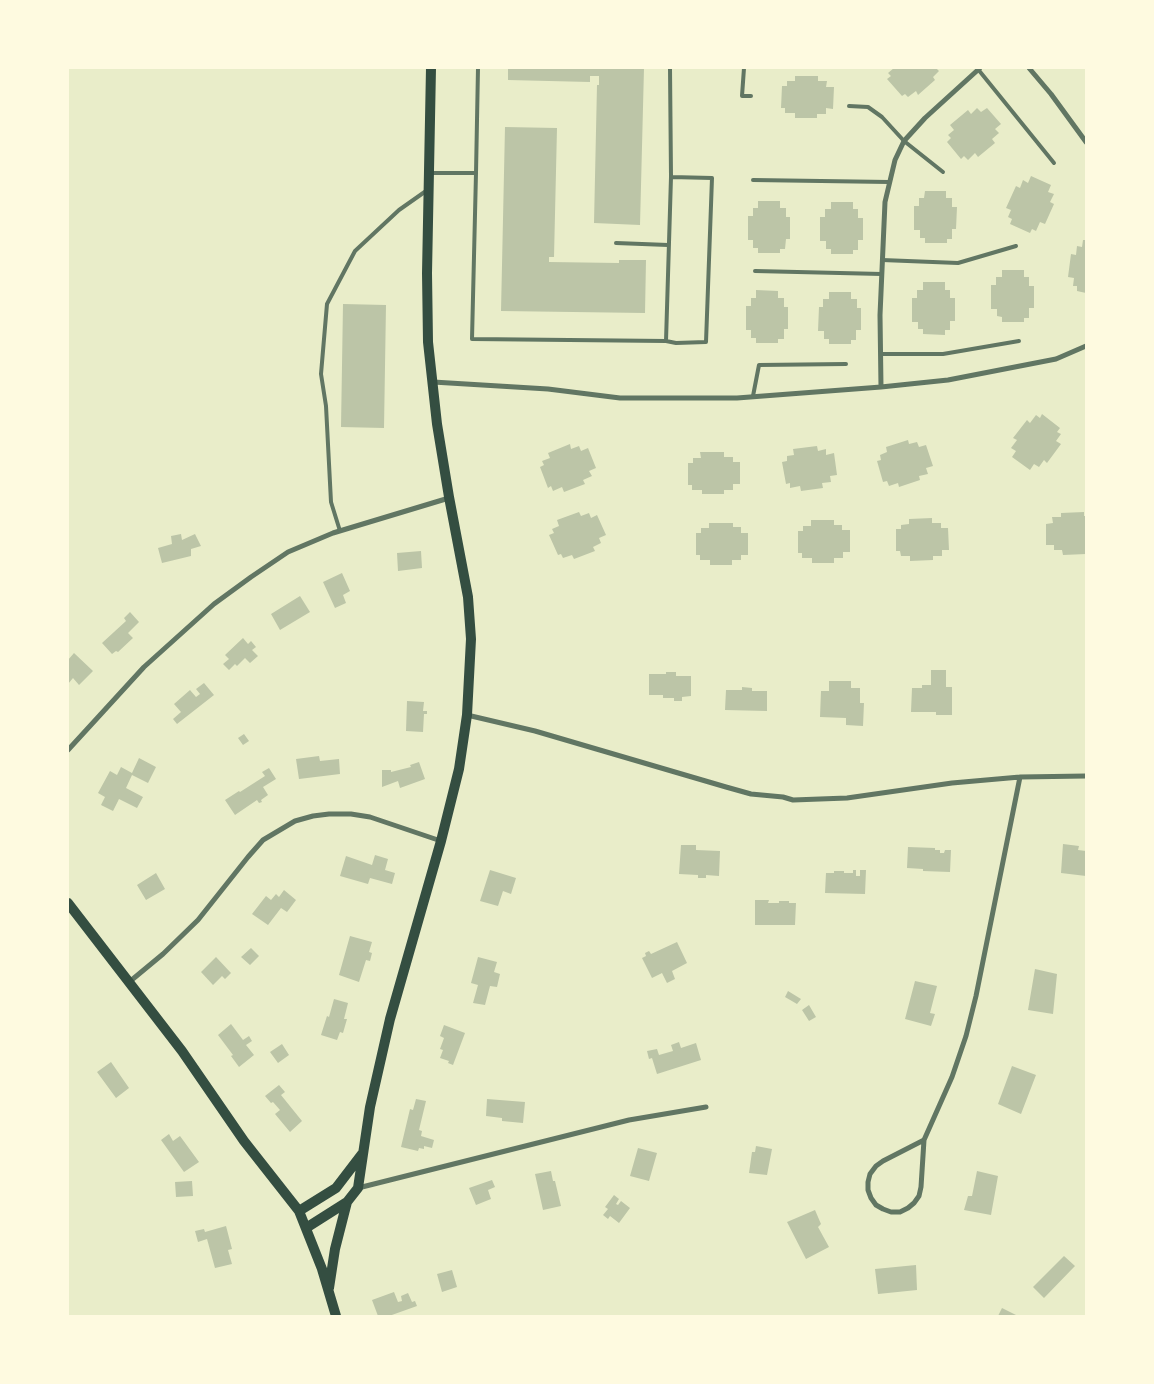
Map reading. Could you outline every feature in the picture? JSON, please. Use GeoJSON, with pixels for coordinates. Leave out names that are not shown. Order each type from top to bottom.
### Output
{"type":"FeatureCollection","features":[{"type":"Feature","properties":{"kind":"main road"},"geometry":{"type":"LineString","coordinates":[[306,1228],[347,1202],[358,1188],[370,1107],[390,1020],[441,840],[458,769],[467,715],[471,639],[468,596],[437,424],[434,382],[428,342],[428,173],[431,68]]}},
{"type":"Feature","properties":{"kind":"main road"},"geometry":{"type":"LineString","coordinates":[[68,903],[182,1052],[244,1142],[299,1211],[322,1269],[336,1316]]}},
{"type":"Feature","properties":{"kind":"main road"},"geometry":{"type":"LineString","coordinates":[[299,1211],[336,1188],[363,1152]]}},
{"type":"Feature","properties":{"kind":"main road"},"geometry":{"type":"LineString","coordinates":[[328,1291],[335,1249],[347,1202]]}},
{"type":"Feature","properties":{"kind":"street"},"geometry":{"type":"LineString","coordinates":[[881,388],[882,260],[885,202],[895,160],[904,141],[925,118],[979,68]]}},
{"type":"Feature","properties":{"kind":"street"},"geometry":{"type":"LineString","coordinates":[[1030,68],[1086,142]]}},
{"type":"Feature","properties":{"kind":"street"},"geometry":{"type":"LineString","coordinates":[[434,382],[548,389],[620,398],[753,396],[881,388],[948,380],[1056,359],[1086,346]]}},
{"type":"Feature","properties":{"kind":"street"},"geometry":{"type":"LineString","coordinates":[[68,750],[144,667],[214,604],[288,552],[340,531],[449,497]]}},
{"type":"Feature","properties":{"kind":"street"},"geometry":{"type":"LineString","coordinates":[[467,715],[535,731],[734,790],[793,800],[847,798],[952,782],[1020,777],[1086,776]]}},
{"type":"Feature","properties":{"kind":"street"},"geometry":{"type":"LineString","coordinates":[[924,1140],[883,1161],[870,1174],[868,1190],[876,1205],[892,1212],[900,1212],[914,1203],[919,1196],[924,1140],[952,1077],[966,1036],[976,996],[1020,777]]}},
{"type":"Feature","properties":{"kind":"street"},"geometry":{"type":"LineString","coordinates":[[128,983],[163,954],[198,920],[263,840],[295,821],[313,816],[351,814],[370,817],[441,840]]}},
{"type":"Feature","properties":{"kind":"street"},"geometry":{"type":"LineString","coordinates":[[358,1188],[629,1120],[706,1107]]}},
{"type":"Feature","properties":{"kind":"lane"},"geometry":{"type":"LineString","coordinates":[[478,68],[472,340],[706,342],[712,178],[671,176]]}},
{"type":"Feature","properties":{"kind":"lane"},"geometry":{"type":"LineString","coordinates":[[666,341],[671,176],[670,68]]}},
{"type":"Feature","properties":{"kind":"lane"},"geometry":{"type":"LineString","coordinates":[[744,68],[742,96],[751,96]]}},
{"type":"Feature","properties":{"kind":"lane"},"geometry":{"type":"LineString","coordinates":[[979,68],[1054,163]]}},
{"type":"Feature","properties":{"kind":"lane"},"geometry":{"type":"LineString","coordinates":[[849,106],[868,107],[882,117],[904,141],[943,172]]}},
{"type":"Feature","properties":{"kind":"lane"},"geometry":{"type":"LineString","coordinates":[[428,173],[476,173]]}},
{"type":"Feature","properties":{"kind":"lane"},"geometry":{"type":"LineString","coordinates":[[753,180],[890,182]]}},
{"type":"Feature","properties":{"kind":"lane"},"geometry":{"type":"LineString","coordinates":[[340,531],[331,502],[326,406],[321,374],[327,304],[355,251],[399,210],[428,189]]}},
{"type":"Feature","properties":{"kind":"lane"},"geometry":{"type":"LineString","coordinates":[[616,244],[668,245]]}},
{"type":"Feature","properties":{"kind":"lane"},"geometry":{"type":"LineString","coordinates":[[882,260],[958,263],[1016,246]]}},
{"type":"Feature","properties":{"kind":"lane"},"geometry":{"type":"LineString","coordinates":[[755,271],[882,274]]}},
{"type":"Feature","properties":{"kind":"lane"},"geometry":{"type":"LineString","coordinates":[[881,354],[943,354],[1019,341]]}},
{"type":"Feature","properties":{"kind":"lane"},"geometry":{"type":"LineString","coordinates":[[753,396],[759,365],[846,364]]}},
{"type":"Feature","properties":{"kind":"building"},"geometry":{"type":"Polygon","coordinates":[[[508,68],[644,68],[640,225],[594,223],[597,85],[599,85],[599,76],[590,76],[590,82],[508,80],[508,68]]]}},
{"type":"Feature","properties":{"kind":"building"},"geometry":{"type":"Polygon","coordinates":[[[894,68],[936,68],[939,71],[933,77],[935,80],[918,95],[916,91],[908,97],[905,94],[902,96],[887,79],[891,76],[888,73],[894,68]]]}},
{"type":"Feature","properties":{"kind":"building"},"geometry":{"type":"Polygon","coordinates":[[[795,76],[818,76],[818,81],[827,81],[826,87],[834,87],[833,109],[826,108],[826,114],[817,114],[817,118],[795,118],[795,113],[785,113],[785,108],[781,108],[782,86],[787,86],[787,81],[795,81],[795,76]]]}},
{"type":"Feature","properties":{"kind":"building"},"geometry":{"type":"Polygon","coordinates":[[[977,108],[981,112],[987,108],[1001,124],[995,129],[999,133],[992,139],[995,143],[978,157],[975,153],[968,160],[964,156],[961,159],[947,142],[951,138],[948,135],[954,130],[950,125],[968,110],[971,114],[977,108]]]}},
{"type":"Feature","properties":{"kind":"building"},"geometry":{"type":"Polygon","coordinates":[[[505,127],[557,128],[554,257],[549,257],[549,262],[619,263],[619,260],[646,260],[645,313],[501,311],[505,127]]]}},
{"type":"Feature","properties":{"kind":"building"},"geometry":{"type":"Polygon","coordinates":[[[1031,176],[1051,185],[1048,192],[1054,194],[1050,202],[1054,204],[1045,224],[1040,222],[1036,231],[1032,229],[1030,233],[1010,224],[1012,219],[1008,217],[1011,210],[1006,208],[1016,186],[1020,188],[1023,180],[1028,183],[1031,176]]]}},
{"type":"Feature","properties":{"kind":"building"},"geometry":{"type":"Polygon","coordinates":[[[925,191],[946,191],[946,198],[952,198],[952,207],[957,207],[956,229],[952,229],[952,239],[947,239],[947,243],[925,243],[925,238],[920,238],[920,230],[914,230],[914,206],[919,206],[919,198],[924,198],[925,191]]]}},
{"type":"Feature","properties":{"kind":"building"},"geometry":{"type":"Polygon","coordinates":[[[758,201],[780,201],[780,208],[786,208],[786,217],[790,217],[790,239],[786,239],[785,249],[780,249],[780,253],[758,253],[758,248],[753,248],[753,240],[748,240],[748,216],[753,216],[753,208],[758,208],[758,201]]]}},
{"type":"Feature","properties":{"kind":"building"},"geometry":{"type":"Polygon","coordinates":[[[831,202],[853,202],[853,209],[858,209],[858,218],[863,218],[863,240],[858,240],[858,250],[853,250],[853,254],[831,254],[831,249],[826,249],[826,241],[820,241],[820,217],[825,217],[825,209],[831,209],[831,202]]]}},
{"type":"Feature","properties":{"kind":"building"},"geometry":{"type":"Polygon","coordinates":[[[1083,240],[1086,240],[1086,293],[1077,291],[1077,286],[1073,286],[1074,278],[1068,277],[1071,254],[1076,255],[1077,246],[1082,247],[1083,240]]]}},
{"type":"Feature","properties":{"kind":"building"},"geometry":{"type":"Polygon","coordinates":[[[1002,270],[1024,270],[1024,277],[1029,277],[1029,286],[1034,286],[1034,308],[1029,308],[1029,318],[1024,318],[1024,322],[1002,322],[1002,317],[997,316],[997,309],[991,309],[991,285],[996,285],[996,277],[1002,277],[1002,270]]]}},
{"type":"Feature","properties":{"kind":"building"},"geometry":{"type":"Polygon","coordinates":[[[923,282],[945,282],[945,290],[950,290],[950,298],[955,298],[955,321],[950,321],[950,330],[945,330],[945,335],[923,334],[923,329],[918,329],[918,322],[912,322],[912,298],[917,298],[917,290],[923,290],[923,282]]]}},
{"type":"Feature","properties":{"kind":"building"},"geometry":{"type":"Polygon","coordinates":[[[756,290],[778,291],[778,298],[784,298],[784,307],[788,307],[788,329],[784,329],[784,339],[778,339],[778,343],[756,343],[756,338],[751,338],[751,330],[746,330],[746,306],[751,306],[751,298],[756,298],[756,290]]]}},
{"type":"Feature","properties":{"kind":"building"},"geometry":{"type":"Polygon","coordinates":[[[829,292],[851,292],[851,299],[857,299],[857,308],[861,308],[861,330],[856,330],[856,340],[851,340],[851,344],[829,344],[829,339],[824,339],[824,331],[818,331],[819,307],[823,307],[823,299],[829,299],[829,292]]]}},
{"type":"Feature","properties":{"kind":"building"},"geometry":{"type":"Polygon","coordinates":[[[343,304],[386,305],[384,428],[341,427],[343,304]]]}},
{"type":"Feature","properties":{"kind":"building"},"geometry":{"type":"Polygon","coordinates":[[[1042,414],[1060,428],[1057,432],[1061,434],[1056,441],[1061,444],[1047,463],[1044,460],[1039,467],[1034,464],[1030,470],[1012,457],[1016,451],[1011,448],[1017,440],[1013,438],[1027,420],[1030,423],[1036,415],[1040,418],[1042,414]]]}},
{"type":"Feature","properties":{"kind":"building"},"geometry":{"type":"Polygon","coordinates":[[[908,440],[909,444],[917,442],[919,447],[926,445],[933,466],[926,468],[928,474],[919,476],[920,480],[899,487],[898,483],[889,486],[887,481],[883,482],[877,461],[881,460],[880,455],[887,452],[886,447],[908,440]]]}},
{"type":"Feature","properties":{"kind":"building"},"geometry":{"type":"Polygon","coordinates":[[[570,444],[571,449],[579,446],[581,451],[588,448],[596,468],[589,471],[592,476],[583,480],[585,484],[564,492],[562,487],[553,491],[551,486],[548,488],[540,467],[544,465],[542,461],[550,458],[548,453],[570,444]]]}},
{"type":"Feature","properties":{"kind":"building"},"geometry":{"type":"Polygon","coordinates":[[[817,446],[818,451],[826,449],[826,455],[834,453],[837,475],[830,476],[831,482],[822,483],[823,488],[801,491],[800,486],[790,488],[790,483],[786,484],[782,462],[787,461],[787,456],[794,455],[793,449],[817,446]]]}},
{"type":"Feature","properties":{"kind":"building"},"geometry":{"type":"Polygon","coordinates":[[[700,452],[724,452],[724,457],[733,457],[733,462],[740,462],[740,484],[733,484],[733,490],[724,490],[724,494],[702,494],[702,490],[692,490],[692,485],[688,485],[688,463],[693,463],[693,458],[701,458],[700,452]]]}},
{"type":"Feature","properties":{"kind":"building"},"geometry":{"type":"Polygon","coordinates":[[[579,512],[581,516],[589,513],[591,518],[597,515],[606,535],[599,538],[601,543],[593,547],[595,551],[574,559],[572,555],[563,558],[561,554],[558,555],[549,535],[554,533],[552,529],[559,526],[557,520],[579,512]]]}},
{"type":"Feature","properties":{"kind":"building"},"geometry":{"type":"Polygon","coordinates":[[[1084,512],[1084,516],[1086,516],[1086,554],[1063,555],[1062,550],[1054,550],[1054,545],[1046,545],[1046,524],[1053,523],[1052,517],[1061,517],[1061,513],[1084,512]]]}},
{"type":"Feature","properties":{"kind":"building"},"geometry":{"type":"Polygon","coordinates":[[[932,518],[932,523],[941,523],[941,528],[948,528],[949,550],[942,550],[942,556],[933,556],[933,560],[910,561],[910,556],[901,556],[900,551],[896,551],[896,529],[901,529],[901,525],[909,524],[909,519],[932,518]]]}},
{"type":"Feature","properties":{"kind":"building"},"geometry":{"type":"Polygon","coordinates":[[[811,520],[834,520],[834,525],[842,525],[842,530],[850,530],[850,552],[843,552],[843,558],[834,558],[834,563],[812,563],[812,558],[802,558],[802,553],[798,553],[798,531],[803,531],[803,526],[811,526],[811,520]]]}},
{"type":"Feature","properties":{"kind":"building"},"geometry":{"type":"Polygon","coordinates":[[[709,523],[733,523],[733,527],[741,527],[741,533],[748,533],[748,555],[741,555],[741,560],[732,560],[732,565],[710,565],[710,560],[700,560],[700,555],[696,555],[696,533],[701,533],[701,528],[709,528],[709,523]]]}},
{"type":"Feature","properties":{"kind":"building"},"geometry":{"type":"Polygon","coordinates":[[[181,534],[182,540],[195,534],[201,546],[191,549],[191,556],[162,563],[158,548],[172,544],[171,536],[181,534]]]}},
{"type":"Feature","properties":{"kind":"building"},"geometry":{"type":"Polygon","coordinates":[[[421,551],[422,568],[398,571],[397,553],[421,551]]]}},
{"type":"Feature","properties":{"kind":"building"},"geometry":{"type":"Polygon","coordinates":[[[342,573],[350,591],[343,595],[346,603],[335,608],[323,582],[342,573]]]}},
{"type":"Feature","properties":{"kind":"building"},"geometry":{"type":"Polygon","coordinates":[[[300,596],[310,612],[280,630],[271,614],[300,596]]]}},
{"type":"Feature","properties":{"kind":"building"},"geometry":{"type":"Polygon","coordinates":[[[130,612],[139,622],[128,633],[133,638],[118,652],[116,651],[112,654],[102,643],[126,621],[124,618],[130,612]]]}},
{"type":"Feature","properties":{"kind":"building"},"geometry":{"type":"Polygon","coordinates":[[[243,638],[248,644],[251,641],[256,647],[252,650],[258,656],[250,663],[245,658],[237,666],[235,664],[229,670],[223,664],[229,659],[225,655],[243,638]]]}},
{"type":"Feature","properties":{"kind":"building"},"geometry":{"type":"Polygon","coordinates":[[[74,653],[93,671],[79,685],[73,678],[68,684],[68,660],[74,653]]]}},
{"type":"Feature","properties":{"kind":"building"},"geometry":{"type":"Polygon","coordinates":[[[931,670],[946,670],[946,687],[952,687],[952,715],[936,715],[936,712],[911,712],[912,688],[922,688],[922,685],[931,685],[931,670]]]}},
{"type":"Feature","properties":{"kind":"building"},"geometry":{"type":"Polygon","coordinates":[[[666,672],[676,672],[676,676],[691,676],[691,696],[682,697],[682,701],[674,701],[674,698],[663,698],[663,695],[649,695],[649,674],[666,674],[666,672]]]}},
{"type":"Feature","properties":{"kind":"building"},"geometry":{"type":"Polygon","coordinates":[[[829,681],[851,681],[851,688],[860,688],[860,703],[864,703],[863,726],[846,725],[846,718],[820,717],[821,691],[829,691],[829,681]]]}},
{"type":"Feature","properties":{"kind":"building"},"geometry":{"type":"Polygon","coordinates":[[[204,683],[214,695],[177,724],[173,719],[181,712],[174,704],[190,690],[196,697],[200,694],[196,689],[204,683]]]}},
{"type":"Feature","properties":{"kind":"building"},"geometry":{"type":"Polygon","coordinates":[[[742,687],[752,688],[752,691],[767,691],[767,711],[725,710],[726,690],[742,690],[742,687]]]}},
{"type":"Feature","properties":{"kind":"building"},"geometry":{"type":"Polygon","coordinates":[[[407,701],[424,702],[423,711],[427,711],[427,714],[424,714],[423,732],[406,731],[407,701]]]}},
{"type":"Feature","properties":{"kind":"building"},"geometry":{"type":"Polygon","coordinates":[[[244,734],[249,741],[243,745],[238,738],[244,734]]]}},
{"type":"Feature","properties":{"kind":"building"},"geometry":{"type":"Polygon","coordinates":[[[319,756],[320,761],[339,759],[340,774],[299,779],[296,759],[319,756]]]}},
{"type":"Feature","properties":{"kind":"building"},"geometry":{"type":"Polygon","coordinates":[[[139,758],[156,767],[148,783],[132,775],[126,788],[143,797],[137,808],[119,799],[113,811],[101,805],[105,797],[98,793],[110,771],[117,775],[121,767],[132,773],[139,758]]]}},
{"type":"Feature","properties":{"kind":"building"},"geometry":{"type":"Polygon","coordinates":[[[419,762],[425,779],[400,788],[398,781],[382,787],[382,770],[391,770],[391,772],[411,767],[410,765],[419,762]]]}},
{"type":"Feature","properties":{"kind":"building"},"geometry":{"type":"Polygon","coordinates":[[[269,768],[276,779],[263,787],[268,795],[261,800],[262,802],[259,803],[257,800],[235,815],[225,800],[265,776],[262,772],[269,768]]]}},
{"type":"Feature","properties":{"kind":"building"},"geometry":{"type":"Polygon","coordinates":[[[1063,844],[1079,846],[1078,850],[1086,851],[1086,876],[1061,873],[1063,844]]]}},
{"type":"Feature","properties":{"kind":"building"},"geometry":{"type":"Polygon","coordinates":[[[681,845],[696,845],[696,850],[720,851],[719,876],[706,875],[706,878],[698,878],[698,875],[679,874],[681,845]]]}},
{"type":"Feature","properties":{"kind":"building"},"geometry":{"type":"Polygon","coordinates":[[[908,847],[935,848],[935,850],[940,850],[940,853],[944,853],[945,850],[951,850],[950,872],[923,871],[923,869],[907,868],[908,847]]]}},
{"type":"Feature","properties":{"kind":"building"},"geometry":{"type":"Polygon","coordinates":[[[375,855],[388,859],[385,870],[395,873],[392,884],[370,878],[368,884],[340,876],[346,856],[372,865],[375,855]]]}},
{"type":"Feature","properties":{"kind":"building"},"geometry":{"type":"Polygon","coordinates":[[[490,870],[516,878],[511,894],[503,891],[498,906],[480,901],[490,870]]]}},
{"type":"Feature","properties":{"kind":"building"},"geometry":{"type":"Polygon","coordinates":[[[853,870],[856,870],[856,876],[860,876],[860,870],[866,870],[865,894],[825,893],[826,873],[844,871],[844,873],[853,873],[853,870]]]}},
{"type":"Feature","properties":{"kind":"building"},"geometry":{"type":"Polygon","coordinates":[[[156,873],[165,889],[146,900],[137,885],[156,873]]]}},
{"type":"Feature","properties":{"kind":"building"},"geometry":{"type":"Polygon","coordinates":[[[284,890],[296,900],[287,912],[281,908],[268,925],[252,914],[266,896],[271,900],[276,894],[279,897],[284,890]]]}},
{"type":"Feature","properties":{"kind":"building"},"geometry":{"type":"Polygon","coordinates":[[[755,900],[769,900],[768,903],[789,901],[789,903],[796,903],[795,925],[755,925],[755,900]]]}},
{"type":"Feature","properties":{"kind":"building"},"geometry":{"type":"Polygon","coordinates":[[[350,936],[372,942],[369,952],[372,953],[370,961],[366,960],[359,982],[339,975],[350,936]]]}},
{"type":"Feature","properties":{"kind":"building"},"geometry":{"type":"Polygon","coordinates":[[[677,942],[687,963],[672,971],[675,979],[667,983],[662,973],[652,978],[642,958],[646,956],[645,953],[649,951],[651,954],[677,942]]]}},
{"type":"Feature","properties":{"kind":"building"},"geometry":{"type":"Polygon","coordinates":[[[251,948],[259,956],[250,965],[241,957],[251,948]]]}},
{"type":"Feature","properties":{"kind":"building"},"geometry":{"type":"Polygon","coordinates":[[[216,957],[231,973],[225,979],[222,976],[213,985],[201,972],[216,957]]]}},
{"type":"Feature","properties":{"kind":"building"},"geometry":{"type":"Polygon","coordinates":[[[478,957],[497,962],[494,972],[500,974],[497,987],[490,986],[485,1005],[473,1003],[478,985],[471,983],[478,957]]]}},
{"type":"Feature","properties":{"kind":"building"},"geometry":{"type":"Polygon","coordinates":[[[1035,969],[1057,974],[1053,1014],[1028,1010],[1035,969]]]}},
{"type":"Feature","properties":{"kind":"building"},"geometry":{"type":"Polygon","coordinates":[[[915,981],[937,986],[930,1013],[935,1014],[931,1026],[905,1019],[915,981]]]}},
{"type":"Feature","properties":{"kind":"building"},"geometry":{"type":"Polygon","coordinates":[[[788,991],[801,999],[797,1004],[785,997],[788,991]]]}},
{"type":"Feature","properties":{"kind":"building"},"geometry":{"type":"Polygon","coordinates":[[[334,999],[348,1003],[344,1019],[347,1019],[343,1033],[340,1032],[337,1040],[321,1035],[334,999]]]}},
{"type":"Feature","properties":{"kind":"building"},"geometry":{"type":"Polygon","coordinates":[[[809,1005],[816,1017],[809,1021],[802,1010],[809,1005]]]}},
{"type":"Feature","properties":{"kind":"building"},"geometry":{"type":"Polygon","coordinates":[[[231,1024],[243,1040],[249,1036],[252,1041],[246,1045],[254,1055],[239,1067],[231,1056],[233,1055],[218,1035],[231,1024]]]}},
{"type":"Feature","properties":{"kind":"building"},"geometry":{"type":"Polygon","coordinates":[[[444,1025],[465,1033],[453,1065],[448,1063],[449,1061],[440,1058],[443,1050],[440,1049],[444,1038],[440,1036],[444,1025]]]}},
{"type":"Feature","properties":{"kind":"building"},"geometry":{"type":"Polygon","coordinates":[[[679,1042],[681,1048],[696,1043],[701,1060],[657,1074],[652,1058],[649,1059],[647,1051],[657,1049],[659,1055],[673,1051],[671,1045],[679,1042]]]}},
{"type":"Feature","properties":{"kind":"building"},"geometry":{"type":"Polygon","coordinates":[[[282,1044],[289,1055],[278,1063],[270,1052],[282,1044]]]}},
{"type":"Feature","properties":{"kind":"building"},"geometry":{"type":"Polygon","coordinates":[[[111,1062],[129,1088],[116,1098],[97,1072],[111,1062]]]}},
{"type":"Feature","properties":{"kind":"building"},"geometry":{"type":"Polygon","coordinates":[[[1012,1066],[1036,1075],[1021,1114],[998,1104],[1012,1066]]]}},
{"type":"Feature","properties":{"kind":"building"},"geometry":{"type":"Polygon","coordinates":[[[279,1085],[285,1092],[281,1095],[302,1121],[290,1132],[275,1114],[280,1110],[265,1096],[279,1085]]]}},
{"type":"Feature","properties":{"kind":"building"},"geometry":{"type":"Polygon","coordinates":[[[416,1099],[426,1101],[419,1130],[422,1131],[421,1136],[434,1140],[432,1148],[424,1146],[424,1149],[419,1148],[418,1151],[401,1147],[410,1109],[413,1110],[416,1099]]]}},
{"type":"Feature","properties":{"kind":"building"},"geometry":{"type":"Polygon","coordinates":[[[487,1099],[525,1102],[523,1123],[502,1121],[502,1118],[486,1116],[487,1099]]]}},
{"type":"Feature","properties":{"kind":"building"},"geometry":{"type":"Polygon","coordinates":[[[169,1134],[173,1141],[180,1136],[199,1162],[184,1172],[161,1140],[169,1134]]]}},
{"type":"Feature","properties":{"kind":"building"},"geometry":{"type":"Polygon","coordinates":[[[756,1146],[772,1149],[767,1175],[749,1173],[752,1152],[755,1152],[756,1146]]]}},
{"type":"Feature","properties":{"kind":"building"},"geometry":{"type":"Polygon","coordinates":[[[638,1148],[657,1153],[649,1181],[630,1176],[638,1148]]]}},
{"type":"Feature","properties":{"kind":"building"},"geometry":{"type":"Polygon","coordinates":[[[551,1171],[561,1206],[543,1210],[535,1174],[551,1171]]]}},
{"type":"Feature","properties":{"kind":"building"},"geometry":{"type":"Polygon","coordinates":[[[977,1171],[998,1176],[991,1215],[964,1210],[968,1196],[972,1196],[977,1171]]]}},
{"type":"Feature","properties":{"kind":"building"},"geometry":{"type":"Polygon","coordinates":[[[492,1180],[495,1187],[488,1190],[491,1199],[476,1205],[469,1188],[492,1180]]]}},
{"type":"Feature","properties":{"kind":"building"},"geometry":{"type":"Polygon","coordinates":[[[192,1181],[193,1196],[176,1197],[175,1182],[192,1181]]]}},
{"type":"Feature","properties":{"kind":"building"},"geometry":{"type":"Polygon","coordinates":[[[614,1195],[619,1199],[616,1204],[618,1205],[621,1201],[630,1208],[619,1223],[610,1216],[608,1219],[603,1215],[608,1209],[605,1207],[614,1195]]]}},
{"type":"Feature","properties":{"kind":"building"},"geometry":{"type":"Polygon","coordinates":[[[815,1210],[821,1224],[818,1227],[829,1247],[806,1259],[787,1222],[815,1210]]]}},
{"type":"Feature","properties":{"kind":"building"},"geometry":{"type":"Polygon","coordinates":[[[226,1226],[232,1249],[228,1250],[232,1264],[215,1268],[207,1239],[198,1242],[195,1231],[204,1229],[205,1232],[226,1226]]]}},
{"type":"Feature","properties":{"kind":"building"},"geometry":{"type":"Polygon","coordinates":[[[1064,1256],[1075,1266],[1044,1298],[1033,1287],[1064,1256]]]}},
{"type":"Feature","properties":{"kind":"building"},"geometry":{"type":"Polygon","coordinates":[[[916,1265],[917,1290],[878,1294],[875,1269],[916,1265]]]}},
{"type":"Feature","properties":{"kind":"building"},"geometry":{"type":"Polygon","coordinates":[[[452,1270],[457,1287],[442,1292],[437,1274],[452,1270]]]}},
{"type":"Feature","properties":{"kind":"building"},"geometry":{"type":"Polygon","coordinates":[[[394,1292],[398,1302],[402,1301],[401,1296],[408,1293],[412,1302],[415,1301],[417,1306],[389,1316],[378,1316],[372,1300],[394,1292]]]}},
{"type":"Feature","properties":{"kind":"building"},"geometry":{"type":"Polygon","coordinates":[[[1002,1308],[1018,1316],[998,1316],[1002,1308]]]}}]}
